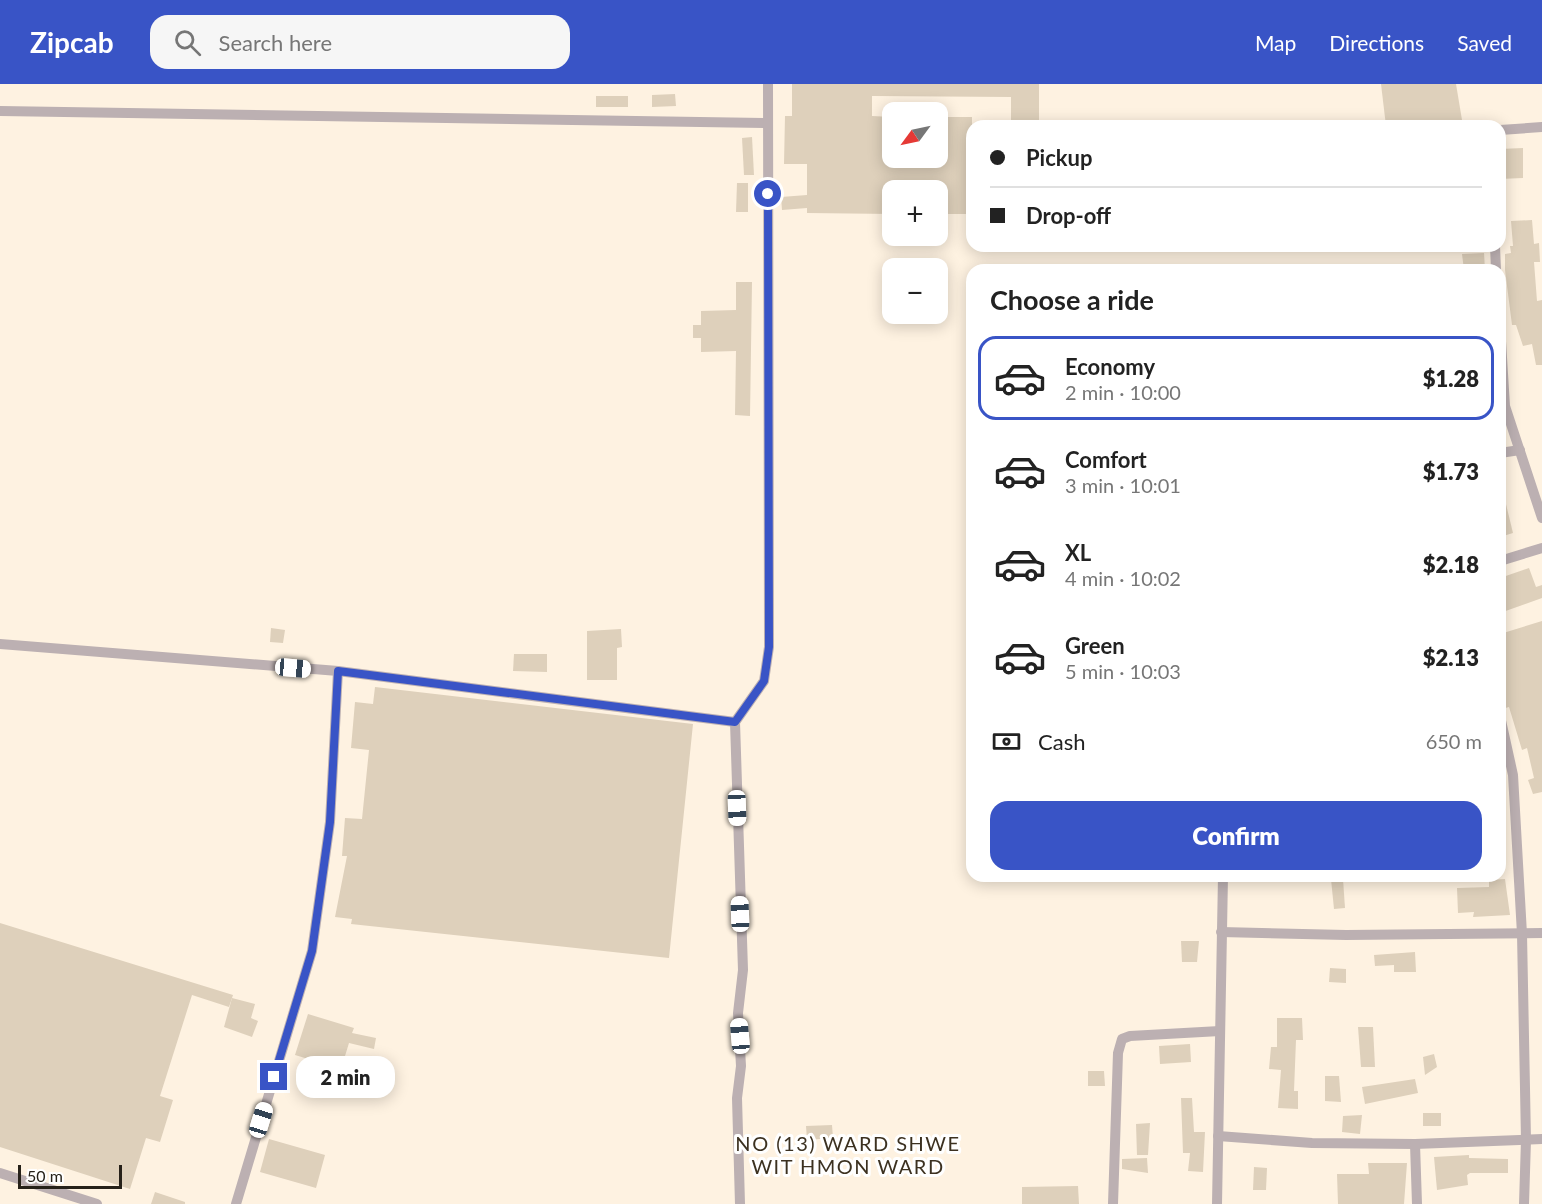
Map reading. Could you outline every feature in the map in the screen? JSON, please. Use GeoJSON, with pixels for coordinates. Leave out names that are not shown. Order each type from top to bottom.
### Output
{"type":"FeatureCollection","features":[{"type":"Feature","properties":{"kind":"street"},"geometry":{"type":"LineString","coordinates":[[740,1204],[737,1098],[741,1066],[738,1013],[743,970],[735,722],[764,681],[769,647],[768,84]]}},
{"type":"Feature","properties":{"kind":"street"},"geometry":{"type":"LineString","coordinates":[[0,111],[768,123]]}},
{"type":"Feature","properties":{"kind":"street"},"geometry":{"type":"LineString","coordinates":[[1506,130],[1542,127]]}},
{"type":"Feature","properties":{"kind":"street"},"geometry":{"type":"LineString","coordinates":[[1506,409],[1542,518]]}},
{"type":"Feature","properties":{"kind":"street"},"geometry":{"type":"LineString","coordinates":[[1506,452],[1520,450]]}},
{"type":"Feature","properties":{"kind":"street"},"geometry":{"type":"LineString","coordinates":[[1506,559],[1542,548]]}},
{"type":"Feature","properties":{"kind":"street"},"geometry":{"type":"LineString","coordinates":[[0,644],[338,671],[735,722]]}},
{"type":"Feature","properties":{"kind":"street"},"geometry":{"type":"LineString","coordinates":[[236,1204],[312,951],[330,822],[338,671]]}},
{"type":"Feature","properties":{"kind":"street"},"geometry":{"type":"LineString","coordinates":[[1506,743],[1513,775],[1522,934],[1526,1140],[1524,1204]]}},
{"type":"Feature","properties":{"kind":"street"},"geometry":{"type":"LineString","coordinates":[[1217,1204],[1223,882]]}},
{"type":"Feature","properties":{"kind":"street"},"geometry":{"type":"LineString","coordinates":[[1221,932],[1346,935],[1542,933]]}},
{"type":"Feature","properties":{"kind":"street"},"geometry":{"type":"LineString","coordinates":[[1113,1204],[1118,1053],[1122,1039],[1130,1036],[1220,1031]]}},
{"type":"Feature","properties":{"kind":"street"},"geometry":{"type":"LineString","coordinates":[[1218,1136],[1312,1143],[1415,1144],[1542,1139]]}},
{"type":"Feature","properties":{"kind":"street"},"geometry":{"type":"LineString","coordinates":[[1415,1144],[1417,1204]]}},
{"type":"Feature","properties":{"kind":"street"},"geometry":{"type":"LineString","coordinates":[[0,1173],[97,1204]]}},
{"type":"Feature","properties":{"kind":"building"},"geometry":{"type":"Polygon","coordinates":[[[792,84],[1039,84],[1039,120],[1011,120],[1011,97],[872,96],[872,116],[882,116],[882,168],[948,168],[948,117],[972,117],[972,120],[966,120],[966,214],[948,214],[948,180],[882,180],[882,214],[807,213],[807,208],[782,210],[781,197],[807,195],[807,164],[784,164],[785,116],[792,116],[792,84]]]}},
{"type":"Feature","properties":{"kind":"building"},"geometry":{"type":"Polygon","coordinates":[[[1381,84],[1456,84],[1462,120],[1385,120],[1381,84]]]}},
{"type":"Feature","properties":{"kind":"building"},"geometry":{"type":"Polygon","coordinates":[[[675,94],[676,106],[652,107],[652,95],[675,94]]]}},
{"type":"Feature","properties":{"kind":"building"},"geometry":{"type":"Polygon","coordinates":[[[596,96],[628,96],[628,107],[596,107],[596,96]]]}},
{"type":"Feature","properties":{"kind":"building"},"geometry":{"type":"Polygon","coordinates":[[[752,137],[754,175],[744,175],[742,138],[752,137]]]}},
{"type":"Feature","properties":{"kind":"building"},"geometry":{"type":"Polygon","coordinates":[[[1523,148],[1523,178],[1506,179],[1506,149],[1523,148]]]}},
{"type":"Feature","properties":{"kind":"building"},"geometry":{"type":"Polygon","coordinates":[[[737,183],[748,183],[748,212],[736,212],[737,183]]]}},
{"type":"Feature","properties":{"kind":"building"},"geometry":{"type":"Polygon","coordinates":[[[1532,220],[1534,244],[1539,243],[1540,262],[1534,262],[1537,301],[1542,300],[1542,365],[1536,365],[1532,344],[1523,346],[1516,325],[1512,325],[1505,264],[1505,254],[1511,253],[1510,246],[1513,246],[1511,221],[1532,220]]]}},
{"type":"Feature","properties":{"kind":"building"},"geometry":{"type":"Polygon","coordinates":[[[1484,253],[1485,264],[1463,264],[1462,254],[1484,253]]]}},
{"type":"Feature","properties":{"kind":"building"},"geometry":{"type":"Polygon","coordinates":[[[736,282],[752,282],[750,416],[735,415],[736,351],[701,352],[701,338],[693,338],[693,325],[701,325],[701,311],[736,310],[736,282]]]}},
{"type":"Feature","properties":{"kind":"building"},"geometry":{"type":"Polygon","coordinates":[[[1506,504],[1513,533],[1506,535],[1506,504]]]}},
{"type":"Feature","properties":{"kind":"building"},"geometry":{"type":"Polygon","coordinates":[[[1529,568],[1536,587],[1542,585],[1542,598],[1506,611],[1506,576],[1529,568]]]}},
{"type":"Feature","properties":{"kind":"building"},"geometry":{"type":"Polygon","coordinates":[[[1542,621],[1542,792],[1533,794],[1528,780],[1534,778],[1527,748],[1522,750],[1509,707],[1506,708],[1506,632],[1542,621]]]}},
{"type":"Feature","properties":{"kind":"building"},"geometry":{"type":"Polygon","coordinates":[[[271,628],[285,630],[283,643],[270,642],[271,628]]]}},
{"type":"Feature","properties":{"kind":"building"},"geometry":{"type":"Polygon","coordinates":[[[621,629],[622,647],[617,648],[617,680],[587,680],[587,631],[621,629]]]}},
{"type":"Feature","properties":{"kind":"building"},"geometry":{"type":"Polygon","coordinates":[[[514,654],[547,654],[547,672],[513,671],[514,654]]]}},
{"type":"Feature","properties":{"kind":"building"},"geometry":{"type":"Polygon","coordinates":[[[375,687],[693,724],[669,958],[351,924],[352,919],[335,917],[347,856],[342,856],[345,818],[362,819],[369,750],[351,748],[355,702],[373,704],[375,687]]]}},
{"type":"Feature","properties":{"kind":"building"},"geometry":{"type":"Polygon","coordinates":[[[1331,882],[1343,882],[1345,908],[1334,909],[1331,882]]]}},
{"type":"Feature","properties":{"kind":"building"},"geometry":{"type":"Polygon","coordinates":[[[1489,882],[1505,882],[1510,915],[1473,917],[1474,912],[1458,913],[1457,888],[1489,887],[1489,882]]]}},
{"type":"Feature","properties":{"kind":"building"},"geometry":{"type":"Polygon","coordinates":[[[0,923],[233,995],[229,1007],[192,995],[160,1096],[173,1100],[160,1142],[146,1138],[130,1189],[0,1147],[0,923]]]}},
{"type":"Feature","properties":{"kind":"building"},"geometry":{"type":"Polygon","coordinates":[[[1181,941],[1199,941],[1197,962],[1182,962],[1181,941]]]}},
{"type":"Feature","properties":{"kind":"building"},"geometry":{"type":"Polygon","coordinates":[[[1415,952],[1416,972],[1394,972],[1394,965],[1375,966],[1374,955],[1415,952]]]}},
{"type":"Feature","properties":{"kind":"building"},"geometry":{"type":"Polygon","coordinates":[[[1330,968],[1346,969],[1346,983],[1329,982],[1330,968]]]}},
{"type":"Feature","properties":{"kind":"building"},"geometry":{"type":"Polygon","coordinates":[[[232,998],[255,1004],[251,1018],[258,1021],[252,1037],[224,1027],[232,998]]]}},
{"type":"Feature","properties":{"kind":"building"},"geometry":{"type":"Polygon","coordinates":[[[308,1014],[354,1028],[352,1033],[376,1038],[374,1049],[349,1043],[341,1069],[295,1055],[308,1014]]]}},
{"type":"Feature","properties":{"kind":"building"},"geometry":{"type":"Polygon","coordinates":[[[1277,1018],[1302,1018],[1303,1040],[1296,1040],[1294,1091],[1298,1091],[1298,1109],[1278,1108],[1281,1070],[1269,1069],[1271,1047],[1277,1047],[1277,1018]]]}},
{"type":"Feature","properties":{"kind":"building"},"geometry":{"type":"Polygon","coordinates":[[[1358,1027],[1373,1027],[1375,1067],[1361,1067],[1358,1027]]]}},
{"type":"Feature","properties":{"kind":"building"},"geometry":{"type":"Polygon","coordinates":[[[1190,1044],[1191,1062],[1160,1064],[1159,1046],[1190,1044]]]}},
{"type":"Feature","properties":{"kind":"building"},"geometry":{"type":"Polygon","coordinates":[[[1434,1054],[1437,1067],[1425,1075],[1423,1057],[1434,1054]]]}},
{"type":"Feature","properties":{"kind":"building"},"geometry":{"type":"Polygon","coordinates":[[[1088,1071],[1104,1071],[1105,1086],[1088,1086],[1088,1071]]]}},
{"type":"Feature","properties":{"kind":"building"},"geometry":{"type":"Polygon","coordinates":[[[1325,1076],[1339,1076],[1341,1102],[1325,1101],[1325,1076]]]}},
{"type":"Feature","properties":{"kind":"building"},"geometry":{"type":"Polygon","coordinates":[[[1415,1079],[1418,1093],[1365,1104],[1362,1087],[1415,1079]]]}},
{"type":"Feature","properties":{"kind":"building"},"geometry":{"type":"Polygon","coordinates":[[[1181,1098],[1192,1098],[1194,1132],[1205,1132],[1203,1172],[1188,1171],[1190,1153],[1183,1153],[1181,1098]]]}},
{"type":"Feature","properties":{"kind":"building"},"geometry":{"type":"Polygon","coordinates":[[[1423,1113],[1441,1113],[1441,1126],[1423,1126],[1423,1113]]]}},
{"type":"Feature","properties":{"kind":"building"},"geometry":{"type":"Polygon","coordinates":[[[1362,1115],[1360,1134],[1342,1132],[1343,1116],[1362,1115]]]}},
{"type":"Feature","properties":{"kind":"building"},"geometry":{"type":"Polygon","coordinates":[[[1150,1123],[1148,1155],[1137,1155],[1136,1124],[1150,1123]]]}},
{"type":"Feature","properties":{"kind":"building"},"geometry":{"type":"Polygon","coordinates":[[[832,1125],[833,1138],[807,1140],[806,1126],[832,1125]]]}},
{"type":"Feature","properties":{"kind":"building"},"geometry":{"type":"Polygon","coordinates":[[[269,1139],[325,1155],[316,1188],[260,1172],[269,1139]]]}},
{"type":"Feature","properties":{"kind":"building"},"geometry":{"type":"Polygon","coordinates":[[[1469,1155],[1469,1158],[1508,1159],[1508,1173],[1470,1173],[1467,1175],[1468,1185],[1437,1190],[1434,1157],[1469,1155]]]}},
{"type":"Feature","properties":{"kind":"building"},"geometry":{"type":"Polygon","coordinates":[[[1147,1158],[1148,1173],[1122,1169],[1122,1159],[1147,1158]]]}},
{"type":"Feature","properties":{"kind":"building"},"geometry":{"type":"Polygon","coordinates":[[[1368,1163],[1407,1163],[1404,1204],[1338,1204],[1337,1174],[1369,1174],[1368,1163]]]}},
{"type":"Feature","properties":{"kind":"building"},"geometry":{"type":"Polygon","coordinates":[[[1254,1167],[1267,1168],[1266,1190],[1253,1190],[1254,1167]]]}},
{"type":"Feature","properties":{"kind":"building"},"geometry":{"type":"Polygon","coordinates":[[[1078,1186],[1079,1204],[1022,1204],[1022,1187],[1078,1186]]]}},
{"type":"Feature","properties":{"kind":"building"},"geometry":{"type":"Polygon","coordinates":[[[155,1192],[185,1202],[185,1204],[151,1204],[155,1192]]]}},
{"type":"Feature","properties":{"kind":"district","name":"NO (13) WARD SHWE WIT HMON WARD"},"geometry":{"type":"Point","coordinates":[848,1154]}},
{"type":"Feature","properties":{"kind":"route"},"geometry":{"type":"LineString","coordinates":[[274,1077],[312,951],[330,822],[338,671],[735,722],[764,681],[769,647],[768,194]]}}]}
